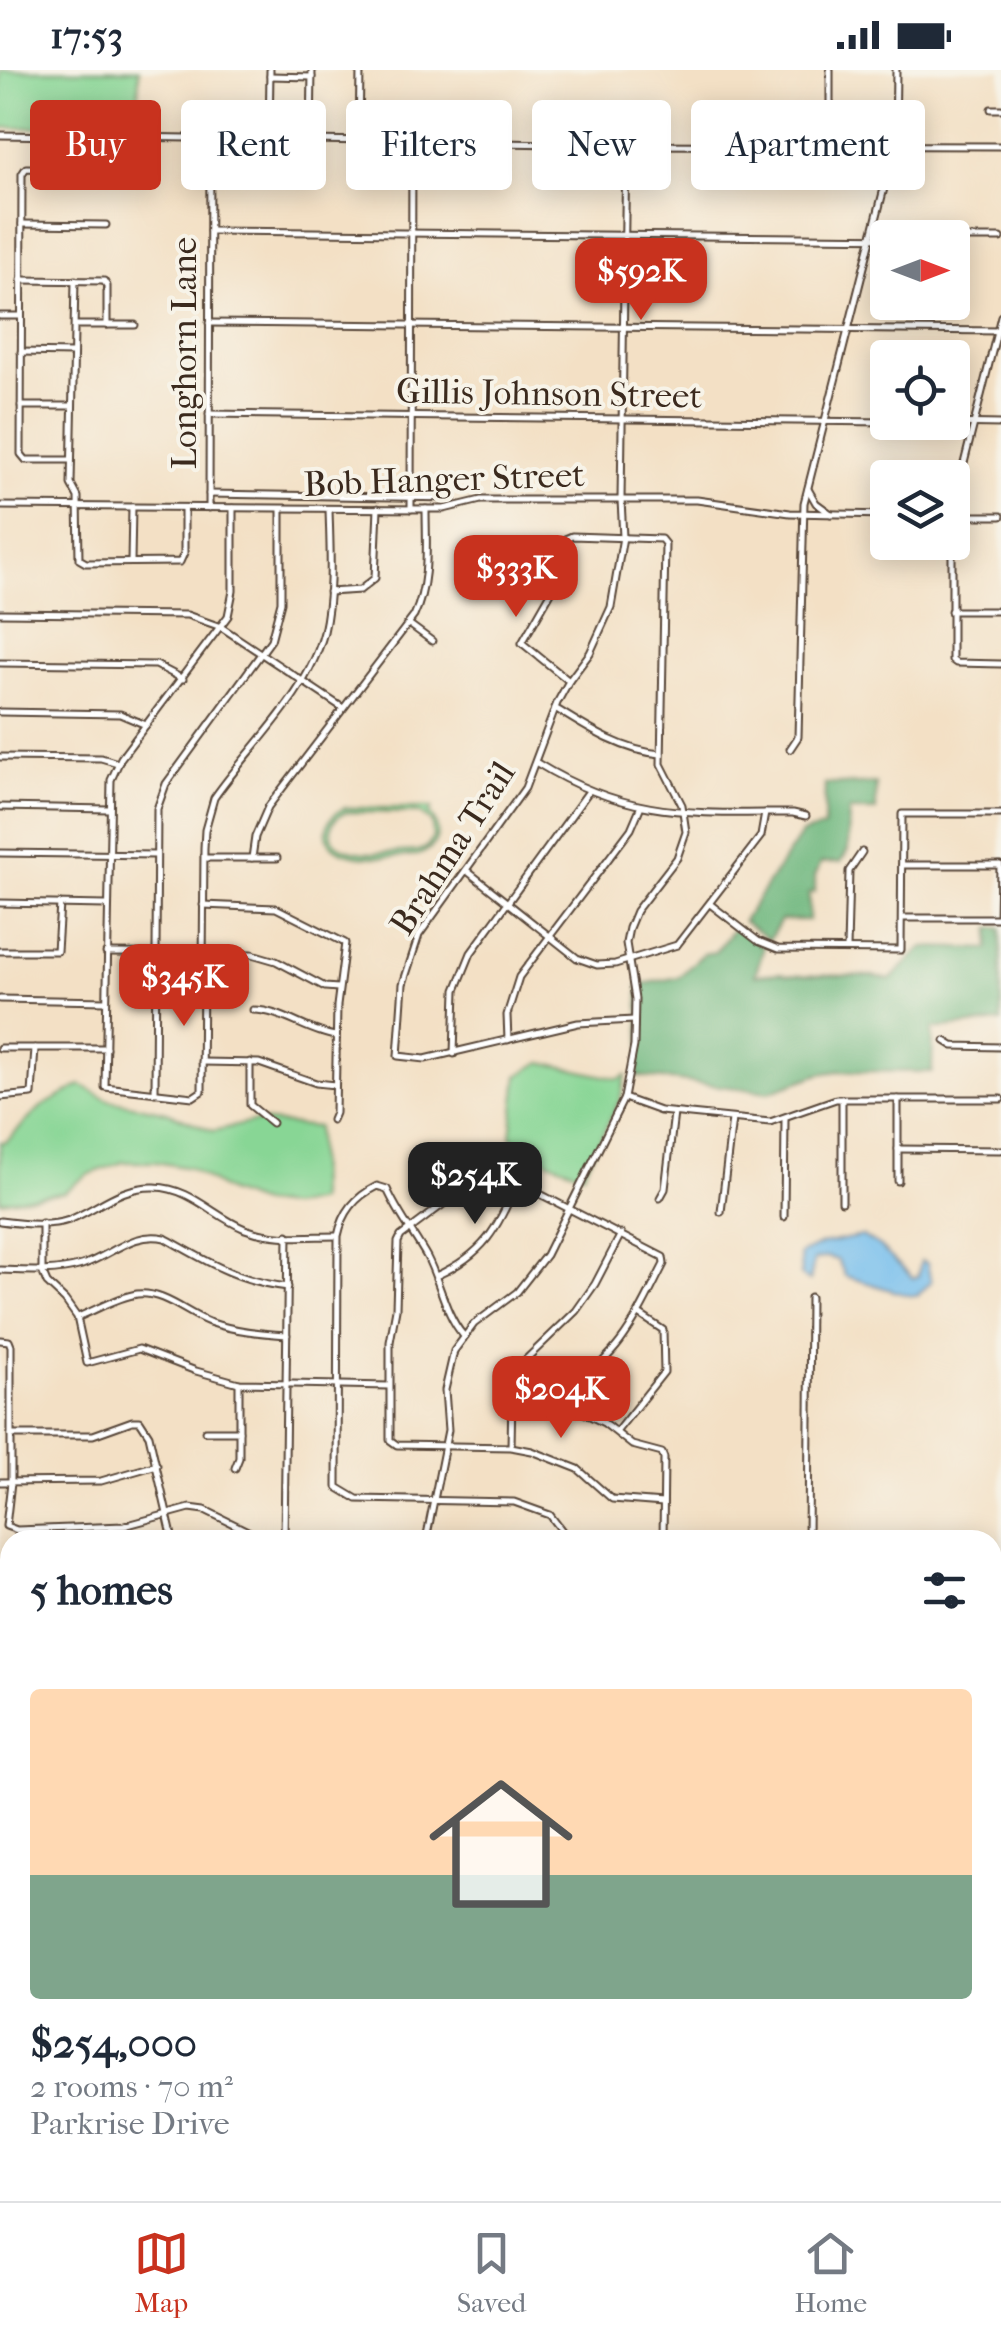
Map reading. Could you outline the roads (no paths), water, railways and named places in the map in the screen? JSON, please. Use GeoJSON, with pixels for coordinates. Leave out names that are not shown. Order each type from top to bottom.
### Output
{"type":"FeatureCollection","features":[{"type":"Feature","properties":{"kind":"street"},"geometry":{"type":"LineString","coordinates":[[360,70],[360,100]]}},
{"type":"Feature","properties":{"kind":"street"},"geometry":{"type":"LineString","coordinates":[[830,70],[830,100]]}},
{"type":"Feature","properties":{"kind":"street"},"geometry":{"type":"LineString","coordinates":[[896,70],[896,100]]}},
{"type":"Feature","properties":{"kind":"street"},"geometry":{"type":"LineString","coordinates":[[270,100],[270,73],[312,74],[312,100]]}},
{"type":"Feature","properties":{"kind":"street"},"geometry":{"type":"LineString","coordinates":[[991,108],[1001,109]]}},
{"type":"Feature","properties":{"kind":"street"},"geometry":{"type":"LineString","coordinates":[[0,136],[30,136]]}},
{"type":"Feature","properties":{"kind":"street"},"geometry":{"type":"LineString","coordinates":[[925,146],[1001,146]]}},
{"type":"Feature","properties":{"kind":"street"},"geometry":{"type":"LineString","coordinates":[[30,170],[23,170],[23,458],[71,460]]}},
{"type":"Feature","properties":{"kind":"street","name":"Longhorn Lane"},"geometry":{"type":"LineString","coordinates":[[209,508],[210,190]]}},
{"type":"Feature","properties":{"kind":"street"},"geometry":{"type":"LineString","coordinates":[[411,509],[412,190]]}},
{"type":"Feature","properties":{"kind":"street","name":"Brahma Trail"},"geometry":{"type":"LineString","coordinates":[[454,1054],[424,1059],[398,1056],[399,1009],[411,955],[433,912],[525,788],[555,708],[590,653],[611,607],[623,536],[625,190]]}},
{"type":"Feature","properties":{"kind":"street"},"geometry":{"type":"LineString","coordinates":[[876,220],[884,190]]}},
{"type":"Feature","properties":{"kind":"street"},"geometry":{"type":"LineString","coordinates":[[22,224],[106,225]]}},
{"type":"Feature","properties":{"kind":"street"},"geometry":{"type":"LineString","coordinates":[[210,231],[870,237]]}},
{"type":"Feature","properties":{"kind":"street"},"geometry":{"type":"LineString","coordinates":[[970,238],[1001,238]]}},
{"type":"Feature","properties":{"kind":"street"},"geometry":{"type":"LineString","coordinates":[[790,749],[798,737],[802,514],[870,245]]}},
{"type":"Feature","properties":{"kind":"street"},"geometry":{"type":"LineString","coordinates":[[22,280],[106,283],[108,325]]}},
{"type":"Feature","properties":{"kind":"street"},"geometry":{"type":"LineString","coordinates":[[75,280],[71,486],[78,497],[81,562],[180,562],[184,553],[184,508]]}},
{"type":"Feature","properties":{"kind":"street"},"geometry":{"type":"LineString","coordinates":[[0,316],[22,316]]}},
{"type":"Feature","properties":{"kind":"street"},"geometry":{"type":"LineString","coordinates":[[965,460],[1001,316]]}},
{"type":"Feature","properties":{"kind":"street"},"geometry":{"type":"LineString","coordinates":[[210,323],[999,331]]}},
{"type":"Feature","properties":{"kind":"street"},"geometry":{"type":"LineString","coordinates":[[75,325],[134,325]]}},
{"type":"Feature","properties":{"kind":"street"},"geometry":{"type":"LineString","coordinates":[[21,352],[72,352]]}},
{"type":"Feature","properties":{"kind":"street"},"geometry":{"type":"LineString","coordinates":[[21,406],[71,406]]}},
{"type":"Feature","properties":{"kind":"street","name":"Gillis Johnson Street"},"geometry":{"type":"LineString","coordinates":[[209,414],[870,422]]}},
{"type":"Feature","properties":{"kind":"street","name":"Gillis Johnson Street"},"geometry":{"type":"LineString","coordinates":[[970,424],[1001,424]]}},
{"type":"Feature","properties":{"kind":"street"},"geometry":{"type":"LineString","coordinates":[[808,488],[816,503],[834,515]]}},
{"type":"Feature","properties":{"kind":"street","name":"Bob Hanger Street"},"geometry":{"type":"LineString","coordinates":[[209,494],[453,498]]}},
{"type":"Feature","properties":{"kind":"street","name":"Bob Hanger Street"},"geometry":{"type":"LineString","coordinates":[[0,506],[444,509],[481,500],[697,500],[802,514],[870,516]]}},
{"type":"Feature","properties":{"kind":"street"},"geometry":{"type":"LineString","coordinates":[[131,562],[132,507]]}},
{"type":"Feature","properties":{"kind":"street"},"geometry":{"type":"LineString","coordinates":[[233,508],[233,591],[228,616],[118,763],[111,780],[105,1088],[177,1096],[198,1095],[202,1090],[205,830],[214,798],[303,680],[324,632],[329,592],[329,509]]}},
{"type":"Feature","properties":{"kind":"street"},"geometry":{"type":"LineString","coordinates":[[154,1094],[157,809],[166,784],[264,654],[277,624],[281,602],[281,508]]}},
{"type":"Feature","properties":{"kind":"street"},"geometry":{"type":"LineString","coordinates":[[329,592],[360,590],[373,582],[378,508]]}},
{"type":"Feature","properties":{"kind":"street"},"geometry":{"type":"LineString","coordinates":[[252,858],[260,818],[409,624],[421,600],[426,509]]}},
{"type":"Feature","properties":{"kind":"street"},"geometry":{"type":"LineString","coordinates":[[970,515],[1001,516]]}},
{"type":"Feature","properties":{"kind":"street"},"geometry":{"type":"LineString","coordinates":[[428,1530],[445,1446],[446,1378],[462,1335],[526,1282],[546,1255],[624,1098],[630,1076],[634,987],[628,961],[629,928],[636,911],[677,858],[684,842],[685,813],[664,774],[661,754],[665,544],[659,538],[568,537],[553,590],[522,643],[569,681]]}},
{"type":"Feature","properties":{"kind":"street"},"geometry":{"type":"LineString","coordinates":[[952,560],[952,660],[1001,664]]}},
{"type":"Feature","properties":{"kind":"street"},"geometry":{"type":"LineString","coordinates":[[951,611],[1001,611]]}},
{"type":"Feature","properties":{"kind":"street"},"geometry":{"type":"LineString","coordinates":[[0,613],[187,614],[220,626],[343,708]]}},
{"type":"Feature","properties":{"kind":"street"},"geometry":{"type":"LineString","coordinates":[[409,624],[432,641]]}},
{"type":"Feature","properties":{"kind":"street"},"geometry":{"type":"LineString","coordinates":[[0,663],[156,665],[183,679]]}},
{"type":"Feature","properties":{"kind":"street"},"geometry":{"type":"LineString","coordinates":[[555,708],[605,737],[640,751],[661,754]]}},
{"type":"Feature","properties":{"kind":"street"},"geometry":{"type":"LineString","coordinates":[[0,712],[120,714],[146,724]]}},
{"type":"Feature","properties":{"kind":"street"},"geometry":{"type":"LineString","coordinates":[[0,757],[101,758],[118,763]]}},
{"type":"Feature","properties":{"kind":"street"},"geometry":{"type":"LineString","coordinates":[[537,763],[589,791],[640,808],[806,816]]}},
{"type":"Feature","properties":{"kind":"street"},"geometry":{"type":"LineString","coordinates":[[589,791],[482,934],[462,972],[453,1014],[454,1054],[578,1023],[634,1020]]}},
{"type":"Feature","properties":{"kind":"street"},"geometry":{"type":"LineString","coordinates":[[0,807],[108,809]]}},
{"type":"Feature","properties":{"kind":"street"},"geometry":{"type":"LineString","coordinates":[[508,1040],[506,1015],[519,977],[631,829],[640,808]]}},
{"type":"Feature","properties":{"kind":"street"},"geometry":{"type":"LineString","coordinates":[[466,870],[584,962],[604,965],[628,961],[677,945],[761,836],[765,813]]}},
{"type":"Feature","properties":{"kind":"street"},"geometry":{"type":"LineString","coordinates":[[710,904],[768,946],[901,950],[902,814],[1001,814]]}},
{"type":"Feature","properties":{"kind":"street"},"geometry":{"type":"LineString","coordinates":[[847,949],[848,871],[862,852]]}},
{"type":"Feature","properties":{"kind":"street"},"geometry":{"type":"LineString","coordinates":[[0,853],[156,855]]}},
{"type":"Feature","properties":{"kind":"street"},"geometry":{"type":"LineString","coordinates":[[205,858],[276,858]]}},
{"type":"Feature","properties":{"kind":"street"},"geometry":{"type":"LineString","coordinates":[[902,865],[1000,865],[999,918],[902,918]]}},
{"type":"Feature","properties":{"kind":"street"},"geometry":{"type":"LineString","coordinates":[[0,904],[106,905]]}},
{"type":"Feature","properties":{"kind":"street"},"geometry":{"type":"LineString","coordinates":[[0,951],[56,951],[60,904]]}},
{"type":"Feature","properties":{"kind":"street"},"geometry":{"type":"LineString","coordinates":[[203,905],[276,908],[346,946],[338,988],[332,1120]]}},
{"type":"Feature","properties":{"kind":"street"},"geometry":{"type":"LineString","coordinates":[[106,953],[258,955],[325,987],[338,988]]}},
{"type":"Feature","properties":{"kind":"street"},"geometry":{"type":"LineString","coordinates":[[0,1000],[106,1001]]}},
{"type":"Feature","properties":{"kind":"street"},"geometry":{"type":"LineString","coordinates":[[253,1010],[271,1012],[306,1029],[336,1036]]}},
{"type":"Feature","properties":{"kind":"street"},"geometry":{"type":"LineString","coordinates":[[945,1041],[953,1046],[1001,1047]]}},
{"type":"Feature","properties":{"kind":"street"},"geometry":{"type":"LineString","coordinates":[[0,1048],[106,1048]]}},
{"type":"Feature","properties":{"kind":"street"},"geometry":{"type":"LineString","coordinates":[[0,1097],[32,1094],[35,1048]]}},
{"type":"Feature","properties":{"kind":"street"},"geometry":{"type":"LineString","coordinates":[[202,1062],[259,1062],[336,1085]]}},
{"type":"Feature","properties":{"kind":"street"},"geometry":{"type":"LineString","coordinates":[[250,1062],[250,1105],[272,1122]]}},
{"type":"Feature","properties":{"kind":"street"},"geometry":{"type":"LineString","coordinates":[[624,1098],[674,1113],[770,1122],[831,1100],[1001,1100]]}},
{"type":"Feature","properties":{"kind":"street"},"geometry":{"type":"LineString","coordinates":[[842,1099],[842,1202]]}},
{"type":"Feature","properties":{"kind":"street"},"geometry":{"type":"LineString","coordinates":[[898,1099],[898,1181]]}},
{"type":"Feature","properties":{"kind":"street"},"geometry":{"type":"LineString","coordinates":[[660,1198],[665,1189],[674,1113]]}},
{"type":"Feature","properties":{"kind":"street"},"geometry":{"type":"LineString","coordinates":[[721,1212],[732,1119]]}},
{"type":"Feature","properties":{"kind":"street"},"geometry":{"type":"LineString","coordinates":[[784,1217],[785,1119]]}},
{"type":"Feature","properties":{"kind":"street"},"geometry":{"type":"LineString","coordinates":[[898,1149],[1001,1150]]}},
{"type":"Feature","properties":{"kind":"street"},"geometry":{"type":"LineString","coordinates":[[568,1405],[582,1381],[609,1355],[639,1314],[664,1260],[569,1208],[470,1162],[449,1200],[401,1236],[396,1249],[389,1438],[397,1446],[511,1448],[544,1453],[563,1461],[617,1501],[663,1502]]}},
{"type":"Feature","properties":{"kind":"street"},"geometry":{"type":"LineString","coordinates":[[436,1276],[459,1266],[484,1246],[517,1182]]}},
{"type":"Feature","properties":{"kind":"street"},"geometry":{"type":"LineString","coordinates":[[462,1335],[451,1318],[436,1276],[383,1186],[372,1188],[355,1200],[338,1236],[339,1491],[368,1500],[508,1501],[528,1505],[556,1521],[562,1530]]}},
{"type":"Feature","properties":{"kind":"street"},"geometry":{"type":"LineString","coordinates":[[0,1221],[68,1221],[128,1190],[160,1188],[190,1195],[246,1229],[288,1236],[338,1236]]}},
{"type":"Feature","properties":{"kind":"street"},"geometry":{"type":"LineString","coordinates":[[42,1224],[42,1271],[46,1283],[66,1300],[76,1317],[87,1363],[139,1349],[239,1383],[390,1386]]}},
{"type":"Feature","properties":{"kind":"street"},"geometry":{"type":"LineString","coordinates":[[511,1448],[512,1393],[520,1365],[576,1311],[595,1284],[620,1234]]}},
{"type":"Feature","properties":{"kind":"street"},"geometry":{"type":"LineString","coordinates":[[0,1270],[42,1271],[84,1264],[136,1238],[155,1236],[229,1274],[288,1287]]}},
{"type":"Feature","properties":{"kind":"street"},"geometry":{"type":"LineString","coordinates":[[284,1530],[288,1236]]}},
{"type":"Feature","properties":{"kind":"street"},"geometry":{"type":"LineString","coordinates":[[76,1317],[134,1294],[147,1294],[227,1328],[287,1335]]}},
{"type":"Feature","properties":{"kind":"street"},"geometry":{"type":"LineString","coordinates":[[808,1530],[810,1297]]}},
{"type":"Feature","properties":{"kind":"street"},"geometry":{"type":"LineString","coordinates":[[616,1432],[664,1372],[663,1330],[639,1314]]}},
{"type":"Feature","properties":{"kind":"street"},"geometry":{"type":"LineString","coordinates":[[0,1340],[11,1344],[11,1482],[5,1524],[22,1530],[95,1530],[190,1508],[206,1510],[246,1530]]}},
{"type":"Feature","properties":{"kind":"street"},"geometry":{"type":"LineString","coordinates":[[235,1468],[239,1458],[239,1383]]}},
{"type":"Feature","properties":{"kind":"street"},"geometry":{"type":"LineString","coordinates":[[512,1393],[568,1405],[632,1444],[663,1454],[663,1530]]}},
{"type":"Feature","properties":{"kind":"street"},"geometry":{"type":"LineString","coordinates":[[11,1435],[93,1434],[140,1422],[149,1435],[171,1530]]}},
{"type":"Feature","properties":{"kind":"street"},"geometry":{"type":"LineString","coordinates":[[205,1432],[239,1431]]}},
{"type":"Feature","properties":{"kind":"street"},"geometry":{"type":"LineString","coordinates":[[0,1482],[101,1482],[157,1465]]}},
{"type":"Feature","properties":{"kind":"water"},"geometry":{"type":"Polygon","coordinates":[[[862,1236],[913,1278],[918,1276],[921,1261],[927,1263],[931,1282],[917,1296],[907,1295],[845,1276],[838,1260],[827,1257],[814,1260],[810,1281],[801,1276],[800,1254],[822,1244],[862,1236]]]}}]}
